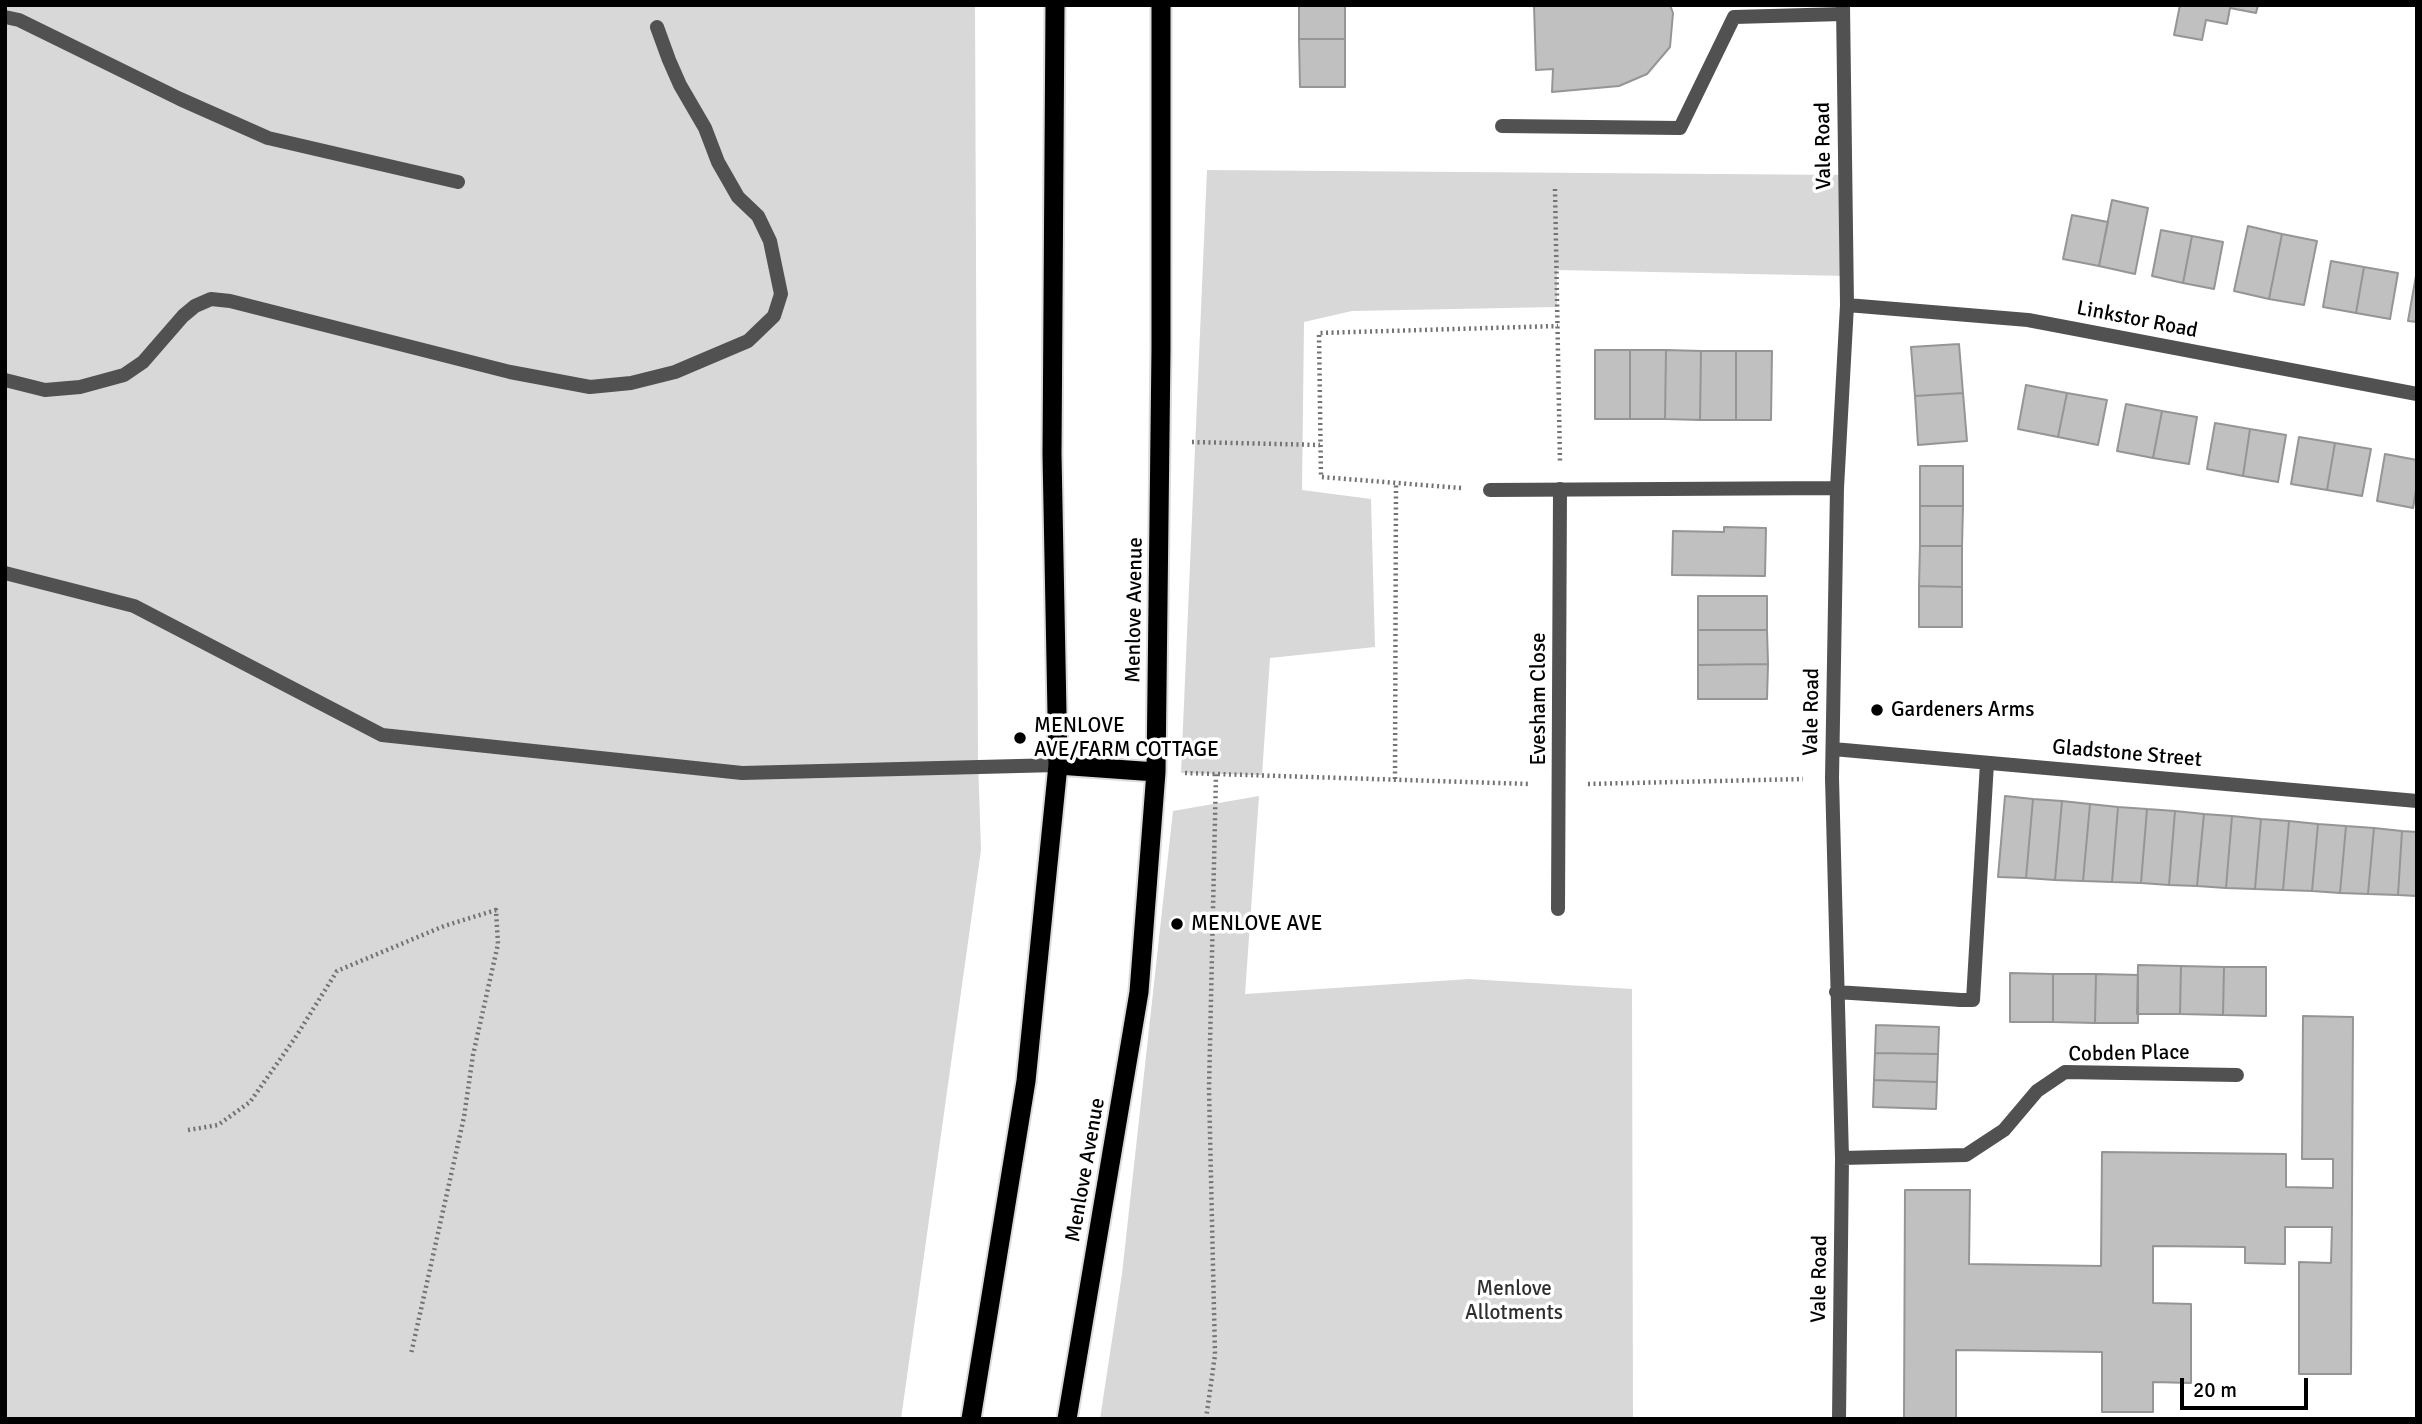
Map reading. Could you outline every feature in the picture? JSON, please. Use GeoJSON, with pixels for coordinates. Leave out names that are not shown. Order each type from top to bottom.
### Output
{"type":"FeatureCollection","features":[{"type":"Feature","properties":{"kind":"highway"},"geometry":{"type":"LineString","coordinates":[[971,1419],[1026,1081],[1058,765],[1052,454],[1055,5]]}},
{"type":"Feature","properties":{"kind":"highway","name":"Menlove Avenue"},"geometry":{"type":"LineString","coordinates":[[1067,1419],[1139,992],[1156,772],[1161,5]]}},
{"type":"Feature","properties":{"kind":"highway"},"geometry":{"type":"LineString","coordinates":[[1058,765],[1156,772]]}},
{"type":"Feature","properties":{"kind":"street"},"geometry":{"type":"LineString","coordinates":[[1502,126],[1680,128],[1734,17],[1843,9]]}},
{"type":"Feature","properties":{"kind":"street","name":"Vale Road"},"geometry":{"type":"LineString","coordinates":[[1839,1419],[1842,1158],[1832,778],[1837,488],[1847,305],[1843,9]]}},
{"type":"Feature","properties":{"kind":"street"},"geometry":{"type":"LineString","coordinates":[[5,17],[19,20],[180,99],[268,138],[458,182]]}},
{"type":"Feature","properties":{"kind":"street"},"geometry":{"type":"LineString","coordinates":[[5,380],[45,390],[80,387],[124,375],[143,362],[189,311],[211,299],[510,372],[590,387],[631,383],[675,372],[748,341],[774,316],[780,294],[770,241],[758,216],[738,197],[718,162],[705,128],[680,85],[657,27]]}},
{"type":"Feature","properties":{"kind":"street","name":"Linkstor Road"},"geometry":{"type":"LineString","coordinates":[[1847,305],[2028,320],[2417,394]]}},
{"type":"Feature","properties":{"kind":"street"},"geometry":{"type":"LineString","coordinates":[[1490,490],[1837,488]]}},
{"type":"Feature","properties":{"kind":"street","name":"Evesham Close"},"geometry":{"type":"LineString","coordinates":[[1558,909],[1560,489]]}},
{"type":"Feature","properties":{"kind":"street"},"geometry":{"type":"LineString","coordinates":[[5,573],[134,606],[382,735],[742,774],[1058,765]]}},
{"type":"Feature","properties":{"kind":"street","name":"Gladstone Street"},"geometry":{"type":"LineString","coordinates":[[1833,749],[2417,801]]}},
{"type":"Feature","properties":{"kind":"street"},"geometry":{"type":"LineString","coordinates":[[1836,992],[1973,1000],[1987,763]]}},
{"type":"Feature","properties":{"kind":"street","name":"Cobden Place"},"geometry":{"type":"LineString","coordinates":[[1842,1158],[1966,1155],[2004,1130],[2037,1091],[2065,1072],[2237,1075]]}},
{"type":"Feature","properties":{"kind":"path"},"geometry":{"type":"LineString","coordinates":[[1555,189],[1560,489]]}},
{"type":"Feature","properties":{"kind":"path"},"geometry":{"type":"LineString","coordinates":[[1490,490],[1321,477],[1319,332],[1558,326]]}},
{"type":"Feature","properties":{"kind":"path"},"geometry":{"type":"LineString","coordinates":[[1160,442],[1320,445]]}},
{"type":"Feature","properties":{"kind":"path"},"geometry":{"type":"LineString","coordinates":[[1395,779],[1396,483]]}},
{"type":"Feature","properties":{"kind":"path"},"geometry":{"type":"LineString","coordinates":[[1156,772],[1560,785],[1832,778]]}},
{"type":"Feature","properties":{"kind":"path"},"geometry":{"type":"LineString","coordinates":[[1206,1419],[1215,1355],[1209,1089],[1216,774]]}},
{"type":"Feature","properties":{"kind":"path"},"geometry":{"type":"LineString","coordinates":[[188,1130],[218,1125],[250,1102],[337,971],[444,926],[496,910],[498,944],[473,1055],[464,1117],[411,1354]]}},
{"type":"Feature","properties":{"kind":"green space"},"geometry":{"type":"Polygon","coordinates":[[[5,5],[975,5],[978,759],[981,850],[901,1419],[5,1419],[5,5]]]}},
{"type":"Feature","properties":{"kind":"green space"},"geometry":{"type":"Polygon","coordinates":[[[1207,170],[1846,175],[1847,276],[1557,270],[1557,307],[1352,311],[1304,322],[1302,490],[1371,499],[1375,647],[1270,658],[1262,775],[1181,773],[1207,170]]]}},
{"type":"Feature","properties":{"kind":"green space","name":"Menlove Allotments"},"geometry":{"type":"Polygon","coordinates":[[[1259,796],[1245,994],[1469,979],[1632,989],[1633,1419],[1100,1419],[1122,1274],[1173,811],[1259,796]]]}},
{"type":"Feature","properties":{"kind":"building"},"geometry":{"type":"Polygon","coordinates":[[[1299,5],[1345,5],[1345,39],[1299,39],[1299,5]]]}},
{"type":"Feature","properties":{"kind":"building"},"geometry":{"type":"Polygon","coordinates":[[[1534,5],[1670,5],[1673,13],[1670,47],[1647,74],[1619,86],[1552,92],[1553,69],[1536,70],[1534,5]]]}},
{"type":"Feature","properties":{"kind":"building"},"geometry":{"type":"Polygon","coordinates":[[[2180,5],[2258,5],[2256,13],[2230,8],[2227,24],[2206,20],[2202,40],[2174,35],[2180,5]]]}},
{"type":"Feature","properties":{"kind":"building"},"geometry":{"type":"Polygon","coordinates":[[[1299,39],[1345,39],[1345,87],[1300,87],[1299,39]]]}},
{"type":"Feature","properties":{"kind":"building"},"geometry":{"type":"Polygon","coordinates":[[[2112,200],[2148,208],[2135,274],[2099,266],[2112,200]]]}},
{"type":"Feature","properties":{"kind":"building"},"geometry":{"type":"Polygon","coordinates":[[[2072,215],[2108,222],[2099,266],[2063,259],[2072,215]]]}},
{"type":"Feature","properties":{"kind":"building"},"geometry":{"type":"Polygon","coordinates":[[[2248,226],[2282,234],[2269,299],[2234,291],[2248,226]]]}},
{"type":"Feature","properties":{"kind":"building"},"geometry":{"type":"Polygon","coordinates":[[[2161,230],[2192,236],[2183,283],[2152,276],[2161,230]]]}},
{"type":"Feature","properties":{"kind":"building"},"geometry":{"type":"Polygon","coordinates":[[[2282,234],[2317,241],[2304,305],[2269,299],[2282,234]]]}},
{"type":"Feature","properties":{"kind":"building"},"geometry":{"type":"Polygon","coordinates":[[[2192,236],[2223,242],[2214,289],[2183,283],[2192,236]]]}},
{"type":"Feature","properties":{"kind":"building"},"geometry":{"type":"Polygon","coordinates":[[[2331,261],[2364,267],[2356,313],[2323,307],[2331,261]]]}},
{"type":"Feature","properties":{"kind":"building"},"geometry":{"type":"Polygon","coordinates":[[[2364,267],[2398,273],[2390,319],[2356,313],[2364,267]]]}},
{"type":"Feature","properties":{"kind":"building"},"geometry":{"type":"Polygon","coordinates":[[[2417,270],[2417,322],[2408,321],[2417,270]]]}},
{"type":"Feature","properties":{"kind":"building"},"geometry":{"type":"Polygon","coordinates":[[[1959,344],[1963,393],[1915,396],[1911,347],[1959,344]]]}},
{"type":"Feature","properties":{"kind":"building"},"geometry":{"type":"Polygon","coordinates":[[[1595,350],[1630,350],[1630,419],[1595,419],[1595,350]]]}},
{"type":"Feature","properties":{"kind":"building"},"geometry":{"type":"Polygon","coordinates":[[[1630,350],[1666,350],[1665,419],[1630,419],[1630,350]]]}},
{"type":"Feature","properties":{"kind":"building"},"geometry":{"type":"Polygon","coordinates":[[[1666,350],[1701,351],[1700,420],[1665,419],[1666,350]]]}},
{"type":"Feature","properties":{"kind":"building"},"geometry":{"type":"Polygon","coordinates":[[[1701,351],[1736,351],[1736,420],[1700,420],[1701,351]]]}},
{"type":"Feature","properties":{"kind":"building"},"geometry":{"type":"Polygon","coordinates":[[[1736,351],[1772,351],[1771,420],[1736,420],[1736,351]]]}},
{"type":"Feature","properties":{"kind":"building"},"geometry":{"type":"Polygon","coordinates":[[[2026,385],[2067,393],[2058,437],[2018,429],[2026,385]]]}},
{"type":"Feature","properties":{"kind":"building"},"geometry":{"type":"Polygon","coordinates":[[[1963,393],[1967,441],[1918,445],[1915,396],[1963,393]]]}},
{"type":"Feature","properties":{"kind":"building"},"geometry":{"type":"Polygon","coordinates":[[[2067,393],[2107,400],[2098,445],[2058,437],[2067,393]]]}},
{"type":"Feature","properties":{"kind":"building"},"geometry":{"type":"Polygon","coordinates":[[[2126,404],[2162,411],[2153,458],[2117,451],[2126,404]]]}},
{"type":"Feature","properties":{"kind":"building"},"geometry":{"type":"Polygon","coordinates":[[[2162,411],[2197,417],[2189,464],[2153,458],[2162,411]]]}},
{"type":"Feature","properties":{"kind":"building"},"geometry":{"type":"Polygon","coordinates":[[[2215,423],[2250,429],[2243,476],[2207,469],[2215,423]]]}},
{"type":"Feature","properties":{"kind":"building"},"geometry":{"type":"Polygon","coordinates":[[[2250,429],[2286,435],[2278,482],[2243,476],[2250,429]]]}},
{"type":"Feature","properties":{"kind":"building"},"geometry":{"type":"Polygon","coordinates":[[[2299,437],[2335,443],[2327,490],[2291,484],[2299,437]]]}},
{"type":"Feature","properties":{"kind":"building"},"geometry":{"type":"Polygon","coordinates":[[[2335,443],[2371,449],[2362,496],[2327,490],[2335,443]]]}},
{"type":"Feature","properties":{"kind":"building"},"geometry":{"type":"Polygon","coordinates":[[[2385,454],[2417,460],[2413,508],[2377,501],[2385,454]]]}},
{"type":"Feature","properties":{"kind":"building"},"geometry":{"type":"Polygon","coordinates":[[[1920,466],[1963,466],[1963,506],[1920,506],[1920,466]]]}},
{"type":"Feature","properties":{"kind":"building"},"geometry":{"type":"Polygon","coordinates":[[[1920,506],[1963,506],[1962,546],[1920,546],[1920,506]]]}},
{"type":"Feature","properties":{"kind":"building"},"geometry":{"type":"Polygon","coordinates":[[[1724,527],[1766,528],[1765,576],[1672,575],[1673,531],[1724,532],[1724,527]]]}},
{"type":"Feature","properties":{"kind":"building"},"geometry":{"type":"Polygon","coordinates":[[[1920,546],[1962,546],[1962,587],[1919,586],[1920,546]]]}},
{"type":"Feature","properties":{"kind":"building"},"geometry":{"type":"Polygon","coordinates":[[[1919,586],[1962,587],[1962,627],[1919,627],[1919,586]]]}},
{"type":"Feature","properties":{"kind":"building"},"geometry":{"type":"Polygon","coordinates":[[[1698,596],[1767,596],[1767,630],[1698,630],[1698,596]]]}},
{"type":"Feature","properties":{"kind":"building"},"geometry":{"type":"Polygon","coordinates":[[[1698,630],[1767,630],[1768,664],[1698,665],[1698,630]]]}},
{"type":"Feature","properties":{"kind":"building"},"geometry":{"type":"Polygon","coordinates":[[[1768,664],[1767,699],[1698,699],[1698,665],[1768,664]]]}},
{"type":"Feature","properties":{"kind":"building"},"geometry":{"type":"Polygon","coordinates":[[[2005,796],[2033,799],[2026,878],[1998,877],[2005,796]]]}},
{"type":"Feature","properties":{"kind":"building"},"geometry":{"type":"Polygon","coordinates":[[[2033,799],[2062,801],[2055,880],[2026,878],[2033,799]]]}},
{"type":"Feature","properties":{"kind":"building"},"geometry":{"type":"Polygon","coordinates":[[[2062,801],[2090,804],[2083,881],[2055,880],[2062,801]]]}},
{"type":"Feature","properties":{"kind":"building"},"geometry":{"type":"Polygon","coordinates":[[[2090,804],[2118,807],[2112,882],[2083,881],[2090,804]]]}},
{"type":"Feature","properties":{"kind":"building"},"geometry":{"type":"Polygon","coordinates":[[[2118,807],[2147,809],[2141,883],[2112,882],[2118,807]]]}},
{"type":"Feature","properties":{"kind":"building"},"geometry":{"type":"Polygon","coordinates":[[[2147,809],[2175,811],[2169,885],[2141,883],[2147,809]]]}},
{"type":"Feature","properties":{"kind":"building"},"geometry":{"type":"Polygon","coordinates":[[[2175,811],[2204,814],[2197,886],[2169,885],[2175,811]]]}},
{"type":"Feature","properties":{"kind":"building"},"geometry":{"type":"Polygon","coordinates":[[[2204,814],[2232,816],[2226,888],[2197,886],[2204,814]]]}},
{"type":"Feature","properties":{"kind":"building"},"geometry":{"type":"Polygon","coordinates":[[[2232,816],[2261,819],[2255,889],[2226,888],[2232,816]]]}},
{"type":"Feature","properties":{"kind":"building"},"geometry":{"type":"Polygon","coordinates":[[[2261,819],[2289,821],[2283,890],[2255,889],[2261,819]]]}},
{"type":"Feature","properties":{"kind":"building"},"geometry":{"type":"Polygon","coordinates":[[[2289,821],[2318,824],[2312,891],[2283,890],[2289,821]]]}},
{"type":"Feature","properties":{"kind":"building"},"geometry":{"type":"Polygon","coordinates":[[[2318,824],[2346,826],[2340,893],[2312,891],[2318,824]]]}},
{"type":"Feature","properties":{"kind":"building"},"geometry":{"type":"Polygon","coordinates":[[[2346,826],[2374,828],[2368,894],[2340,893],[2346,826]]]}},
{"type":"Feature","properties":{"kind":"building"},"geometry":{"type":"Polygon","coordinates":[[[2374,828],[2402,831],[2398,895],[2368,894],[2374,828]]]}},
{"type":"Feature","properties":{"kind":"building"},"geometry":{"type":"Polygon","coordinates":[[[2402,831],[2417,832],[2417,896],[2398,895],[2402,831]]]}},
{"type":"Feature","properties":{"kind":"building"},"geometry":{"type":"Polygon","coordinates":[[[2138,965],[2181,966],[2180,1014],[2137,1014],[2138,965]]]}},
{"type":"Feature","properties":{"kind":"building"},"geometry":{"type":"Polygon","coordinates":[[[2181,966],[2224,967],[2223,1015],[2180,1014],[2181,966]]]}},
{"type":"Feature","properties":{"kind":"building"},"geometry":{"type":"Polygon","coordinates":[[[2224,967],[2266,967],[2266,1016],[2223,1015],[2224,967]]]}},
{"type":"Feature","properties":{"kind":"building"},"geometry":{"type":"Polygon","coordinates":[[[2010,973],[2053,974],[2053,1022],[2010,1022],[2010,973]]]}},
{"type":"Feature","properties":{"kind":"building"},"geometry":{"type":"Polygon","coordinates":[[[2053,974],[2096,974],[2095,1023],[2053,1022],[2053,974]]]}},
{"type":"Feature","properties":{"kind":"building"},"geometry":{"type":"Polygon","coordinates":[[[2096,974],[2138,975],[2138,1023],[2095,1023],[2096,974]]]}},
{"type":"Feature","properties":{"kind":"building"},"geometry":{"type":"Polygon","coordinates":[[[2303,1016],[2353,1017],[2351,1374],[2299,1374],[2299,1262],[2331,1263],[2332,1227],[2285,1227],[2285,1264],[2245,1263],[2245,1247],[2153,1246],[2153,1303],[2191,1304],[2191,1383],[2153,1382],[2153,1412],[2102,1412],[2102,1352],[1956,1350],[1956,1419],[1904,1419],[1905,1190],[1970,1190],[1969,1264],[2101,1266],[2102,1152],[2286,1154],[2286,1187],[2333,1188],[2333,1159],[2302,1159],[2303,1016]]]}},
{"type":"Feature","properties":{"kind":"building"},"geometry":{"type":"Polygon","coordinates":[[[1876,1025],[1939,1027],[1938,1054],[1875,1053],[1876,1025]]]}},
{"type":"Feature","properties":{"kind":"building"},"geometry":{"type":"Polygon","coordinates":[[[1875,1053],[1938,1054],[1937,1082],[1874,1080],[1875,1053]]]}},
{"type":"Feature","properties":{"kind":"building"},"geometry":{"type":"Polygon","coordinates":[[[1874,1080],[1937,1082],[1936,1109],[1873,1107],[1874,1080]]]}},
{"type":"Feature","properties":{"kind":"place","name":"Gardeners Arms"},"geometry":{"type":"Point","coordinates":[1877,710]}},
{"type":"Feature","properties":{"kind":"place","name":"MENLOVE AVE/FARM COTTAGE"},"geometry":{"type":"Point","coordinates":[1020,738]}},
{"type":"Feature","properties":{"kind":"place","name":"MENLOVE AVE"},"geometry":{"type":"Point","coordinates":[1177,924]}}]}
